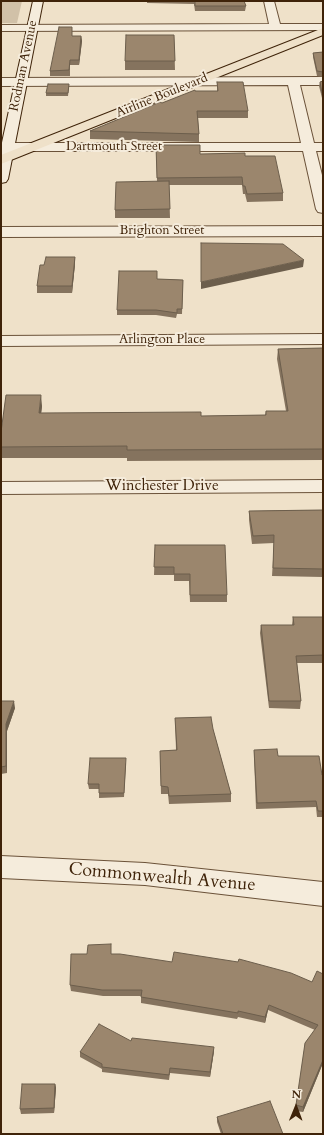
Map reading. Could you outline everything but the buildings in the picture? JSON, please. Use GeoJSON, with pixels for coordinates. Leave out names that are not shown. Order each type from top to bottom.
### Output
{"type":"FeatureCollection","features":[{"type":"Feature","properties":{"kind":"main road","name":"Airline Boulevard"},"geometry":{"type":"LineString","coordinates":[[3,152],[171,82],[323,22]]}},
{"type":"Feature","properties":{"kind":"main road","name":"Airline Boulevard"},"geometry":{"type":"LineString","coordinates":[[33,147],[323,31]]}},
{"type":"Feature","properties":{"kind":"street","name":"Rodman Avenue"},"geometry":{"type":"LineString","coordinates":[[1,179],[3,152],[21,82],[38,1]]}},
{"type":"Feature","properties":{"kind":"street"},"geometry":{"type":"LineString","coordinates":[[269,1],[275,27]]}},
{"type":"Feature","properties":{"kind":"street"},"geometry":{"type":"LineString","coordinates":[[1,28],[323,27]]}},
{"type":"Feature","properties":{"kind":"street"},"geometry":{"type":"LineString","coordinates":[[292,81],[323,208]]}},
{"type":"Feature","properties":{"kind":"street"},"geometry":{"type":"LineString","coordinates":[[1,82],[323,81]]}},
{"type":"Feature","properties":{"kind":"street","name":"Dartmouth Street"},"geometry":{"type":"LineString","coordinates":[[3,152],[33,147],[323,147]]}},
{"type":"Feature","properties":{"kind":"street","name":"Brighton Street"},"geometry":{"type":"LineString","coordinates":[[1,232],[323,231]]}},
{"type":"Feature","properties":{"kind":"street","name":"Arlington Place"},"geometry":{"type":"LineString","coordinates":[[1,341],[323,339]]}},
{"type":"Feature","properties":{"kind":"street","name":"Winchester Drive"},"geometry":{"type":"LineString","coordinates":[[1,488],[323,486]]}},
{"type":"Feature","properties":{"kind":"street","name":"Commonwealth Avenue"},"geometry":{"type":"LineString","coordinates":[[1,867],[145,874],[323,894]]}},
{"type":"Feature","properties":{"kind":"shaded area"},"geometry":{"type":"Polygon","coordinates":[[[1,1],[22,1],[17,23],[1,23],[1,1]]]}}]}
